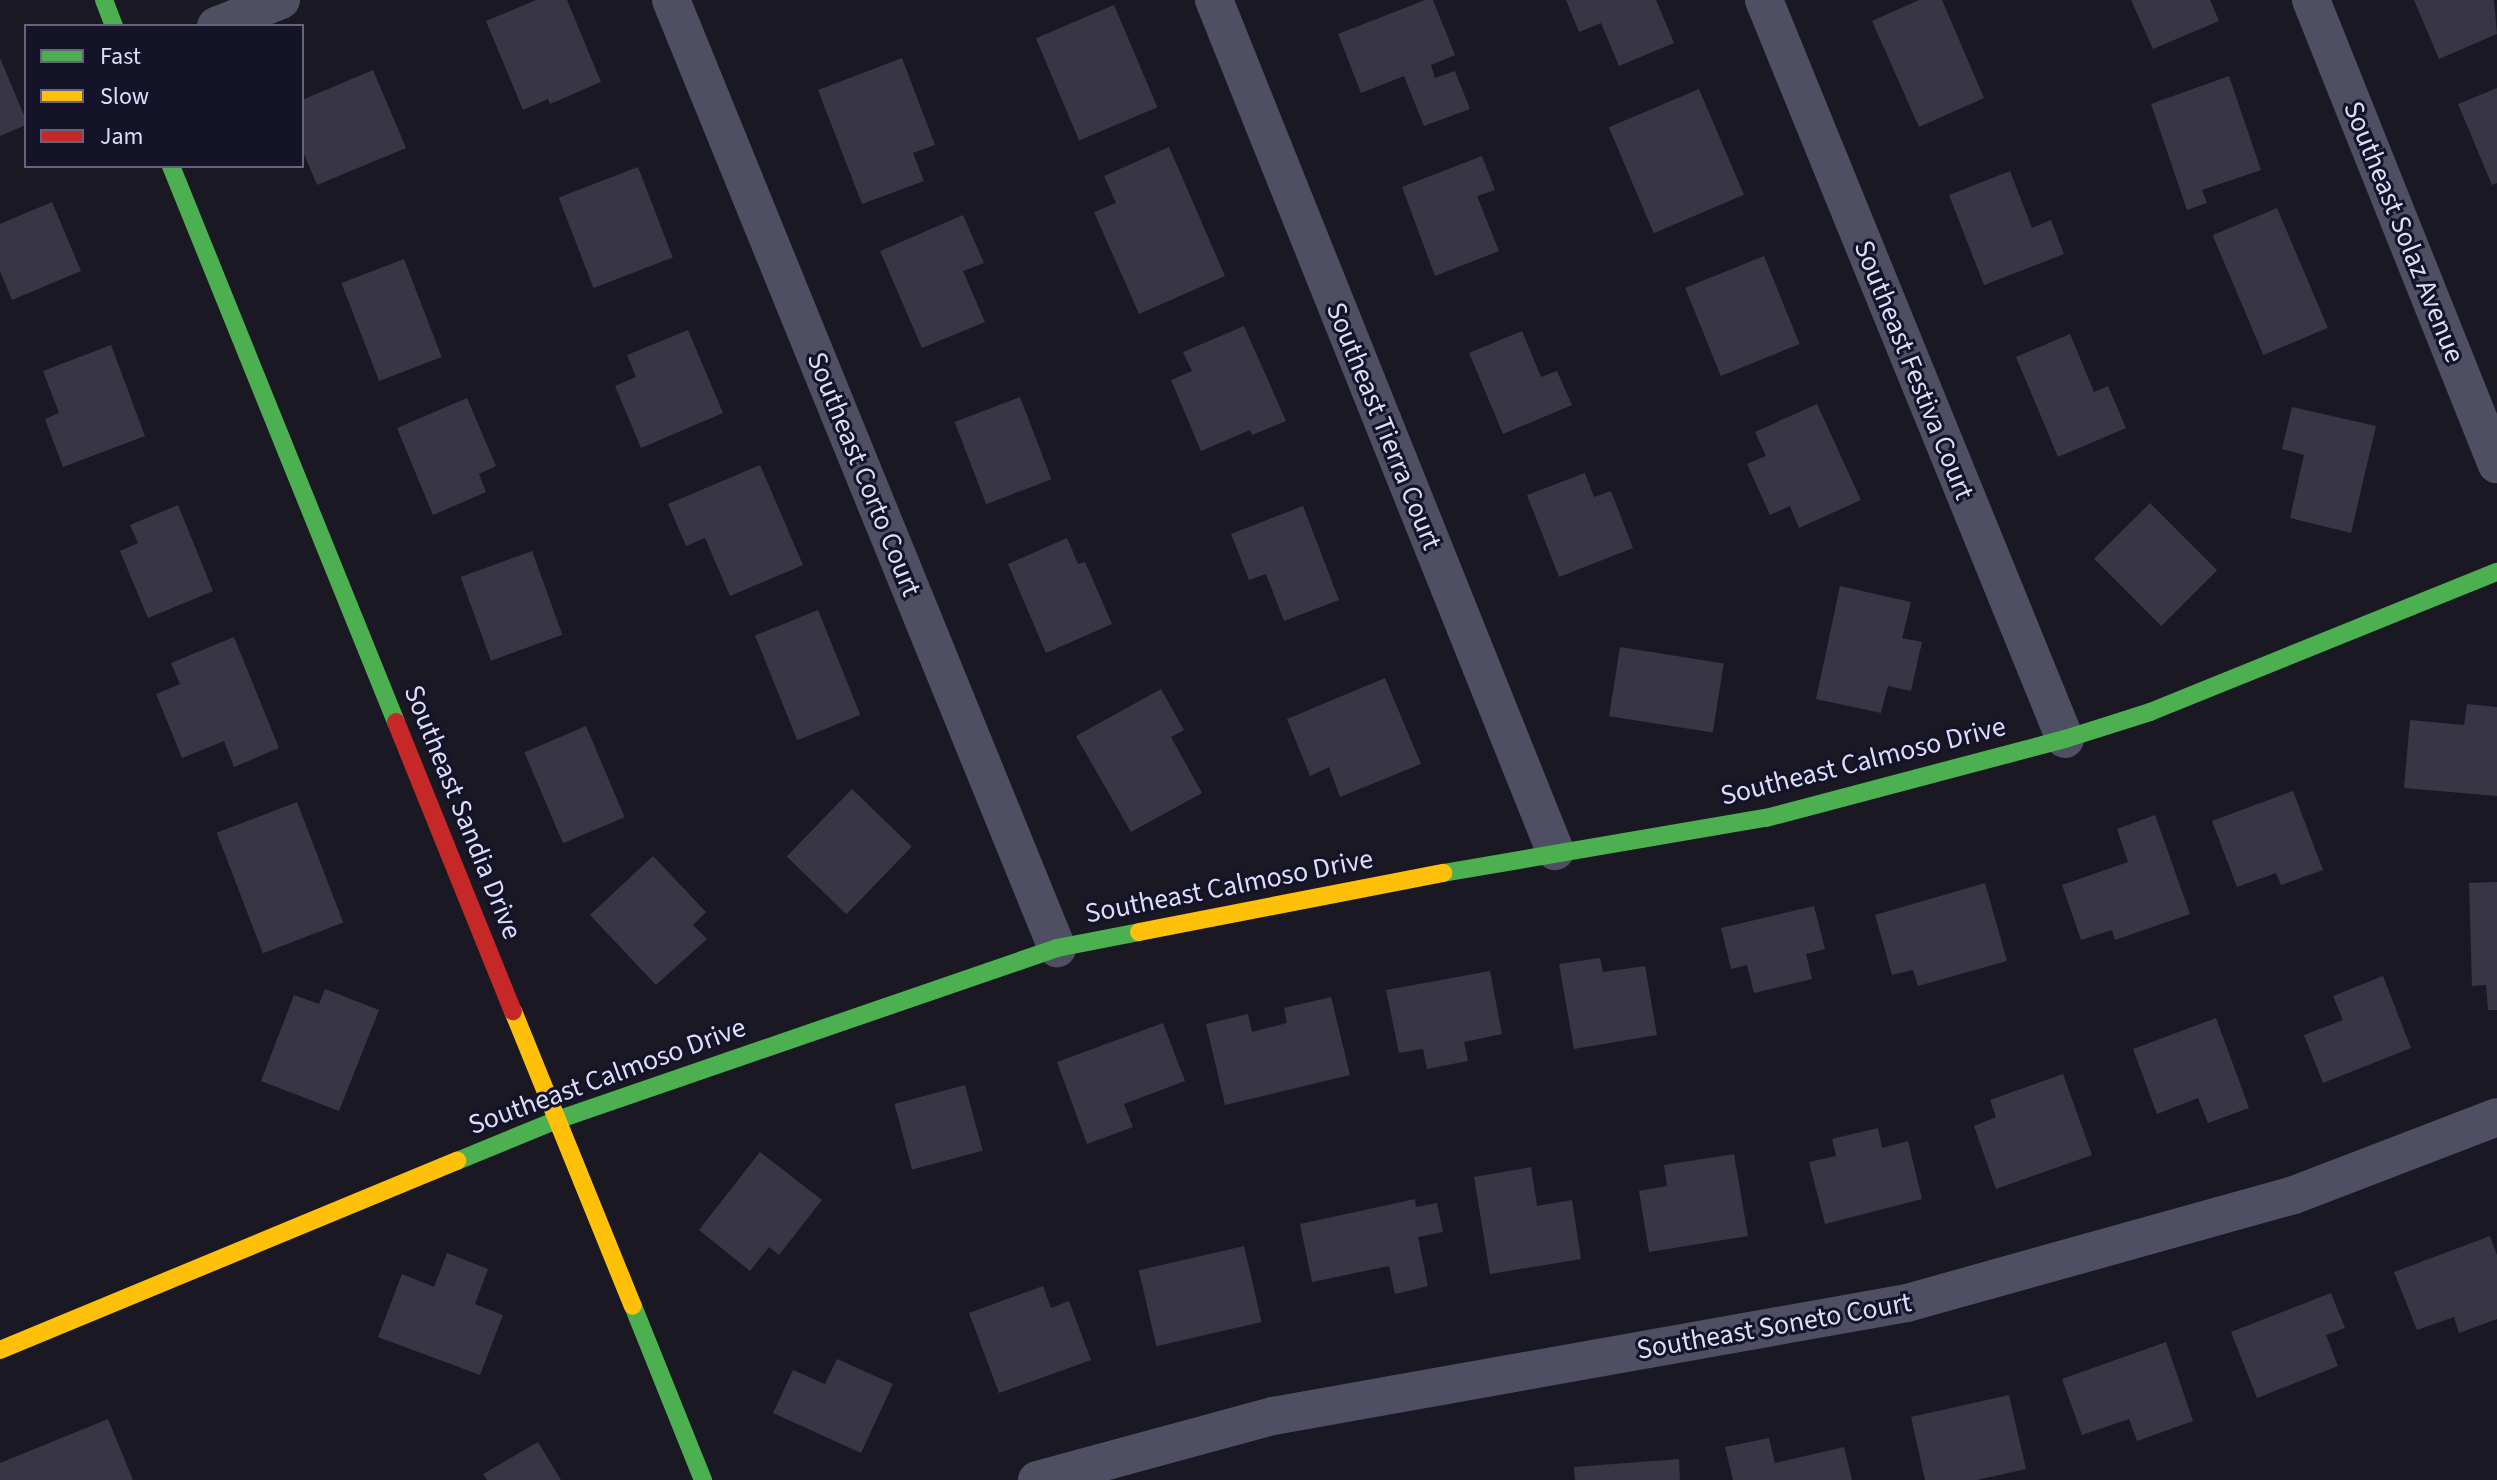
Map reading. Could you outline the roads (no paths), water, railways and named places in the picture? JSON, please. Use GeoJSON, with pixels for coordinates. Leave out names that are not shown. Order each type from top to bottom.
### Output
{"type":"FeatureCollection","features":[{"type":"Feature","properties":{"kind":"street"},"geometry":{"type":"LineString","coordinates":[[104,0],[113,24]]}},
{"type":"Feature","properties":{"kind":"street"},"geometry":{"type":"LineString","coordinates":[[221,24],[281,0]]}},
{"type":"Feature","properties":{"kind":"street","name":"Southeast Corto Court"},"geometry":{"type":"LineString","coordinates":[[671,0],[1057,948]]}},
{"type":"Feature","properties":{"kind":"street","name":"Southeast Tierra Court"},"geometry":{"type":"LineString","coordinates":[[1214,0],[1555,851]]}},
{"type":"Feature","properties":{"kind":"street","name":"Southeast Festiva Court"},"geometry":{"type":"LineString","coordinates":[[1764,0],[2065,739]]}},
{"type":"Feature","properties":{"kind":"street","name":"Southeast Solaz Avenue"},"geometry":{"type":"LineString","coordinates":[[2311,0],[2497,464]]}},
{"type":"Feature","properties":{"kind":"street","name":"Southeast Sandia Drive"},"geometry":{"type":"LineString","coordinates":[[172,168],[703,1480]]}},
{"type":"Feature","properties":{"kind":"street","name":"Southeast Calmoso Drive"},"geometry":{"type":"LineString","coordinates":[[0,1350],[557,1120],[1057,948],[1555,851],[1766,818],[2065,739],[2150,712],[2497,572]]}},
{"type":"Feature","properties":{"kind":"street","name":"Southeast Soneto Court"},"geometry":{"type":"LineString","coordinates":[[1037,1480],[1273,1416],[1907,1303],[2294,1195],[2497,1117]]}}]}
